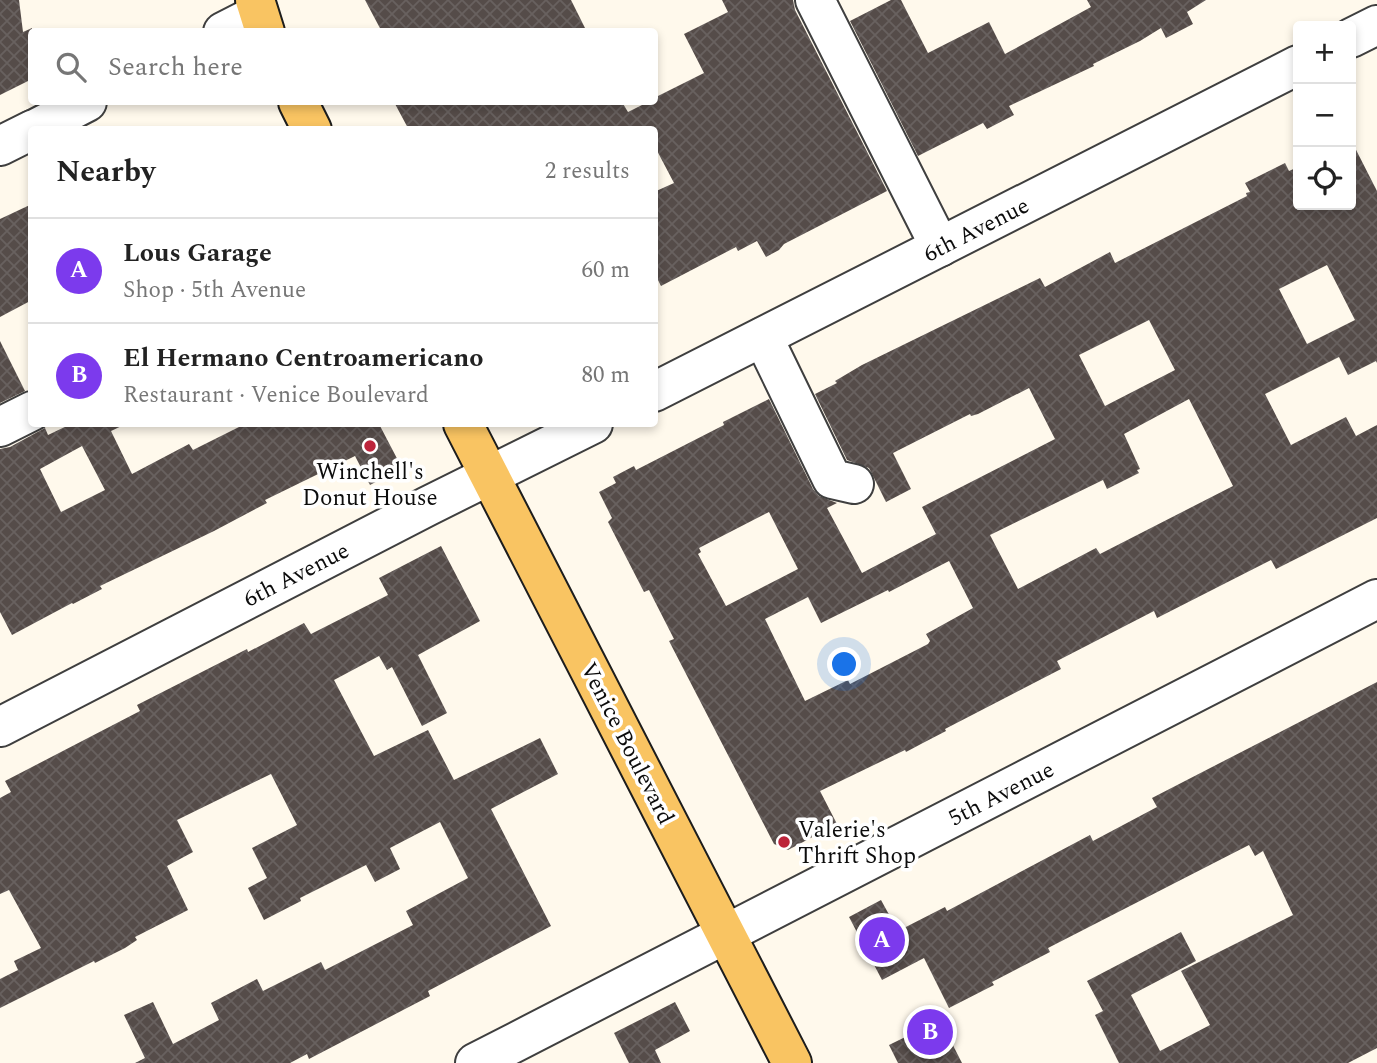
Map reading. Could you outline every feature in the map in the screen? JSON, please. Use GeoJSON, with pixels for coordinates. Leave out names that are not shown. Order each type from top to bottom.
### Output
{"type":"FeatureCollection","features":[{"type":"Feature","properties":{"kind":"main road"},"geometry":{"type":"LineString","coordinates":[[300,105],[310,126]]}},
{"type":"Feature","properties":{"kind":"main road","name":"Venice Boulevard"},"geometry":{"type":"LineString","coordinates":[[465,427],[792,1063]]}},
{"type":"Feature","properties":{"kind":"street"},"geometry":{"type":"LineString","coordinates":[[815,0],[940,247]]}},
{"type":"Feature","properties":{"kind":"street"},"geometry":{"type":"LineString","coordinates":[[231,28],[259,15]]}},
{"type":"Feature","properties":{"kind":"street","name":"6th Avenue"},"geometry":{"type":"LineString","coordinates":[[658,390],[1293,68]]}},
{"type":"Feature","properties":{"kind":"street"},"geometry":{"type":"LineString","coordinates":[[40,126],[81,105]]}},
{"type":"Feature","properties":{"kind":"street"},"geometry":{"type":"LineString","coordinates":[[0,146],[28,132]]}},
{"type":"Feature","properties":{"kind":"street"},"geometry":{"type":"LineString","coordinates":[[763,337],[832,479],[853,484]]}},
{"type":"Feature","properties":{"kind":"street"},"geometry":{"type":"LineString","coordinates":[[0,427],[28,413]]}},
{"type":"Feature","properties":{"kind":"street","name":"6th Avenue"},"geometry":{"type":"LineString","coordinates":[[0,727],[587,427]]}},
{"type":"Feature","properties":{"kind":"street","name":"5th Avenue"},"geometry":{"type":"LineString","coordinates":[[475,1063],[1377,599]]}},
{"type":"Feature","properties":{"kind":"building"},"geometry":{"type":"Polygon","coordinates":[[[0,0],[19,0],[23,32],[28,30],[28,81],[0,95],[0,0]]]}},
{"type":"Feature","properties":{"kind":"building"},"geometry":{"type":"Polygon","coordinates":[[[365,0],[571,0],[585,28],[380,28],[365,0]]]}},
{"type":"Feature","properties":{"kind":"building"},"geometry":{"type":"Polygon","coordinates":[[[722,0],[793,0],[795,10],[887,191],[784,244],[766,257],[757,241],[738,251],[736,247],[661,286],[658,280],[658,190],[674,183],[658,153],[658,126],[407,126],[396,105],[624,105],[628,112],[642,105],[658,105],[658,96],[704,73],[684,34],[728,12],[722,0]]]}},
{"type":"Feature","properties":{"kind":"building"},"geometry":{"type":"Polygon","coordinates":[[[891,0],[901,0],[928,53],[989,22],[1005,54],[1091,7],[1087,0],[1206,0],[1187,12],[1193,24],[1166,38],[1161,28],[1093,64],[1094,66],[1009,106],[1014,115],[987,129],[983,123],[918,156],[850,21],[891,0]]]}},
{"type":"Feature","properties":{"kind":"building"},"geometry":{"type":"Polygon","coordinates":[[[1356,150],[1377,191],[1377,363],[1376,361],[1348,375],[1339,357],[1265,394],[1291,445],[1346,417],[1356,436],[1377,425],[1377,518],[1276,569],[1271,560],[1157,618],[1154,611],[1057,661],[1061,669],[906,752],[905,750],[820,791],[837,824],[788,850],[774,844],[669,641],[674,639],[649,590],[644,592],[608,522],[612,518],[599,492],[616,483],[613,477],[634,466],[636,470],[769,399],[813,489],[819,496],[837,503],[827,508],[862,573],[936,534],[922,507],[1055,439],[1029,388],[893,453],[911,489],[886,502],[869,468],[847,460],[815,394],[837,383],[835,381],[862,365],[1040,278],[1045,287],[1110,252],[1115,263],[1247,196],[1246,193],[1250,192],[1245,183],[1285,163],[1289,171],[1293,169],[1293,210],[1356,210],[1356,150]],[[1327,265],[1279,289],[1307,344],[1355,320],[1327,265]],[[1149,320],[1079,355],[1105,406],[1175,370],[1149,320]],[[1189,399],[1124,434],[1140,469],[1137,470],[1139,473],[1107,489],[1103,480],[990,535],[1018,589],[1096,548],[1100,554],[1233,486],[1189,399]],[[769,512],[699,548],[701,552],[698,554],[726,606],[798,569],[769,512]],[[949,561],[889,592],[888,590],[821,623],[808,597],[765,619],[805,701],[848,680],[850,684],[928,644],[930,641],[926,634],[973,608],[949,561]]]}},
{"type":"Feature","properties":{"kind":"building"},"geometry":{"type":"Polygon","coordinates":[[[28,206],[28,302],[0,317],[0,219],[28,206]]]}},
{"type":"Feature","properties":{"kind":"building"},"geometry":{"type":"Polygon","coordinates":[[[0,341],[25,391],[0,403],[0,341]]]}},
{"type":"Feature","properties":{"kind":"building"},"geometry":{"type":"Polygon","coordinates":[[[65,427],[120,427],[111,431],[132,474],[189,444],[193,450],[239,427],[381,427],[402,468],[370,485],[355,456],[265,500],[267,503],[214,531],[100,586],[102,589],[12,635],[0,612],[0,449],[10,447],[45,428],[48,435],[65,427]],[[82,446],[40,469],[61,512],[105,490],[82,446]]]}},
{"type":"Feature","properties":{"kind":"building"},"geometry":{"type":"Polygon","coordinates":[[[441,546],[480,621],[418,655],[447,713],[422,726],[392,667],[387,670],[379,656],[334,680],[374,756],[428,730],[454,780],[540,738],[558,774],[491,809],[551,926],[428,991],[430,996],[309,1059],[307,1054],[290,1063],[135,1063],[145,1058],[124,1015],[153,1002],[173,1044],[219,1020],[211,1003],[257,979],[263,991],[321,962],[325,970],[413,925],[406,911],[468,878],[440,822],[390,848],[400,869],[375,882],[366,865],[300,898],[301,901],[264,920],[248,888],[267,878],[252,848],[297,825],[271,774],[177,820],[193,852],[167,866],[188,910],[135,937],[137,940],[125,948],[0,1008],[0,979],[18,970],[14,961],[41,948],[9,890],[0,894],[0,798],[11,792],[5,781],[140,711],[137,705],[247,649],[248,652],[304,623],[311,634],[388,595],[379,578],[441,546]]]}},
{"type":"Feature","properties":{"kind":"building"},"geometry":{"type":"Polygon","coordinates":[[[1377,682],[1377,1048],[1348,1063],[1119,1063],[1095,1015],[1103,1011],[1087,981],[1181,932],[1196,961],[1131,995],[1160,1051],[1210,1025],[1181,971],[1293,915],[1263,851],[1255,856],[1249,845],[1048,948],[1050,952],[949,1008],[924,958],[882,980],[849,917],[881,900],[898,931],[945,907],[947,911],[1090,835],[1093,841],[1157,807],[1152,798],[1377,682]]]}},
{"type":"Feature","properties":{"kind":"building"},"geometry":{"type":"Polygon","coordinates":[[[675,1002],[690,1031],[655,1050],[661,1063],[629,1063],[614,1033],[675,1002]]]}},
{"type":"Feature","properties":{"kind":"building"},"geometry":{"type":"Polygon","coordinates":[[[940,1020],[962,1063],[898,1063],[889,1045],[940,1020]]]}},
{"type":"Feature","properties":{"kind":"place","name":"Winchell's Donut House"},"geometry":{"type":"Point","coordinates":[370,446]}},
{"type":"Feature","properties":{"kind":"place","name":"Valerie's Thrift Shop"},"geometry":{"type":"Point","coordinates":[784,842]}},
{"type":"Feature","properties":{"kind":"place","name":"Lous Garage"},"geometry":{"type":"Point","coordinates":[882,940]}},
{"type":"Feature","properties":{"kind":"place","name":"El Hermano Centroamericano"},"geometry":{"type":"Point","coordinates":[930,1032]}}]}
